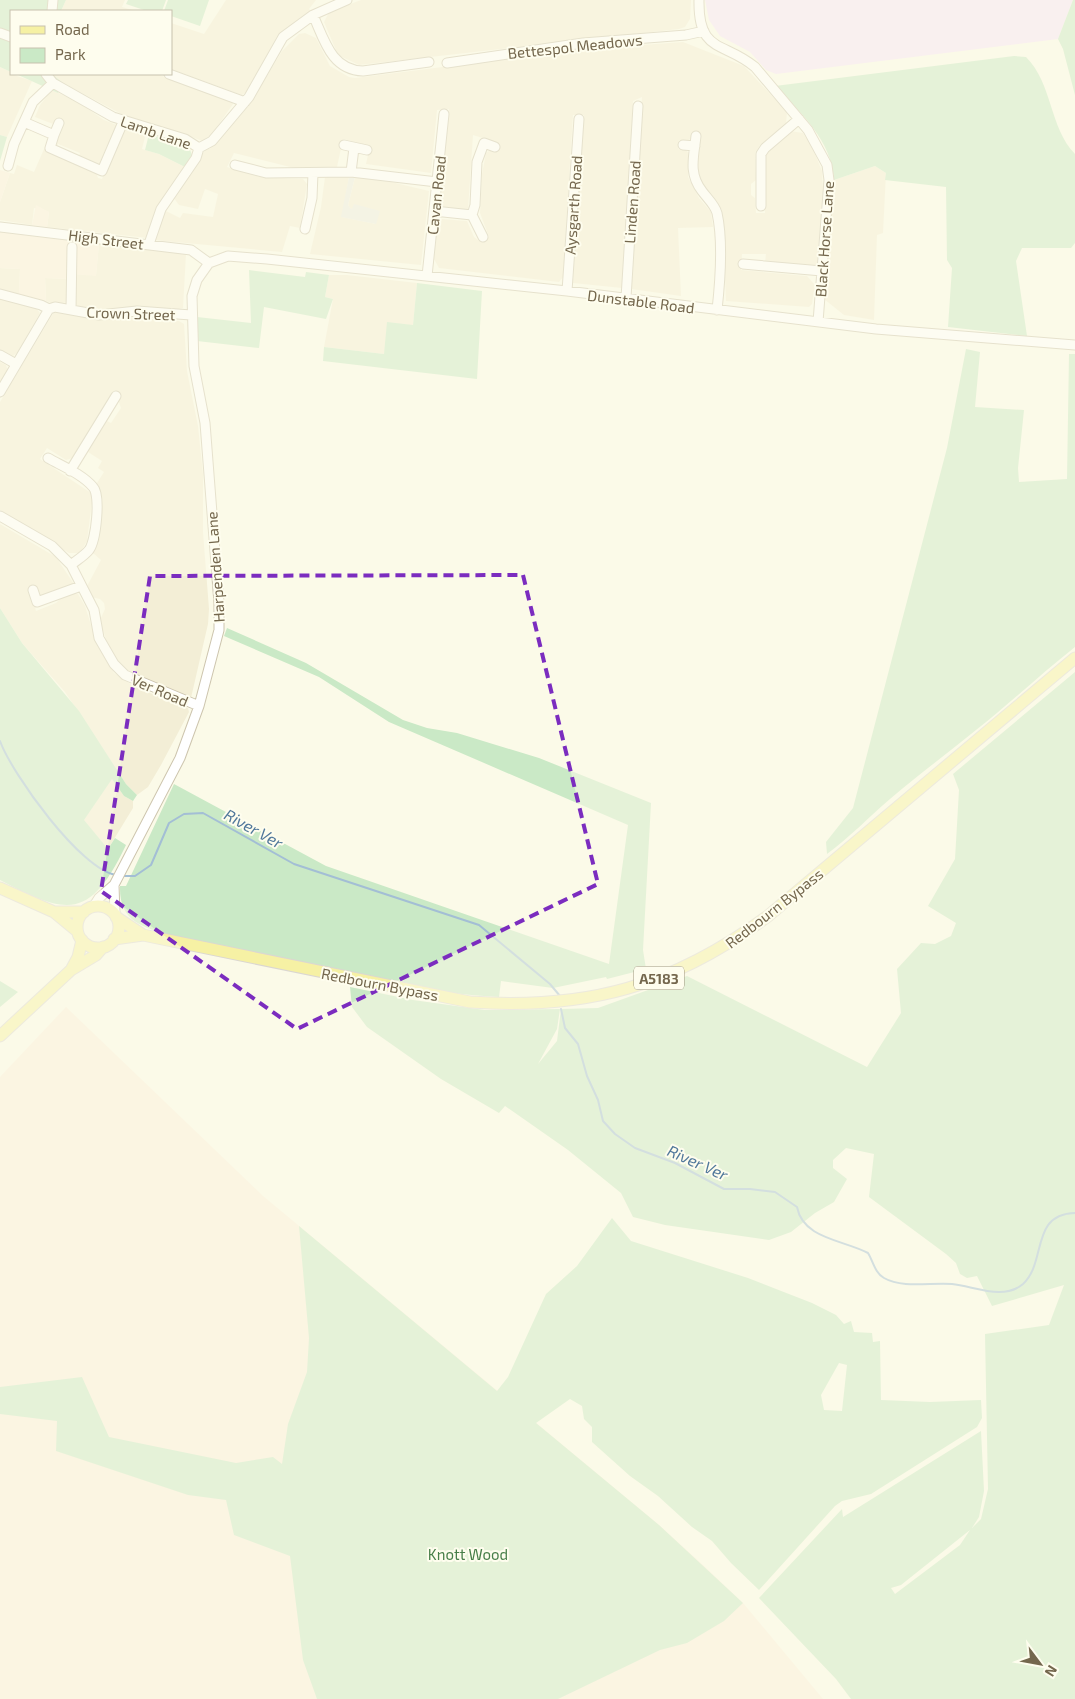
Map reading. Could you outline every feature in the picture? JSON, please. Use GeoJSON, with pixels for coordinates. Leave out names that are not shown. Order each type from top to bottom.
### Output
{"type":"FeatureCollection","features":[{"type":"Feature","properties":{"kind":"main road","name":"Redbourn Bypass"},"geometry":{"type":"LineString","coordinates":[[114,939],[143,935],[470,1002],[516,1005],[549,1004],[624,990],[682,969],[718,950],[753,927],[1075,658]]}},
{"type":"Feature","properties":{"kind":"main road"},"geometry":{"type":"LineString","coordinates":[[0,888],[54,912],[92,947],[104,947]]}},
{"type":"Feature","properties":{"kind":"main road"},"geometry":{"type":"LineString","coordinates":[[0,1036],[71,970],[96,955],[114,939],[118,931],[115,916],[103,907],[54,912]]}},
{"type":"Feature","properties":{"kind":"main road"},"geometry":{"type":"LineString","coordinates":[[71,970],[78,958],[80,936],[78,921],[89,909]]}},
{"type":"Feature","properties":{"kind":"main road","name":"Redbourn Bypass"},"geometry":{"type":"LineString","coordinates":[[115,916],[143,935]]}},
{"type":"Feature","properties":{"kind":"street"},"geometry":{"type":"LineString","coordinates":[[199,148],[212,141],[245,102],[260,80],[276,45],[290,30],[313,15],[345,0]]}},
{"type":"Feature","properties":{"kind":"street"},"geometry":{"type":"LineString","coordinates":[[699,0],[699,15],[704,31]]}},
{"type":"Feature","properties":{"kind":"street"},"geometry":{"type":"LineString","coordinates":[[313,15],[330,54],[340,64],[352,70],[363,71],[428,62]]}},
{"type":"Feature","properties":{"kind":"street","name":"Bettespol Meadows"},"geometry":{"type":"LineString","coordinates":[[447,63],[583,43],[704,31]]}},
{"type":"Feature","properties":{"kind":"street","name":"Black Horse Lane"},"geometry":{"type":"LineString","coordinates":[[704,31],[710,40],[720,48],[747,60],[755,67],[799,119],[818,145],[829,175],[818,322]]}},
{"type":"Feature","properties":{"kind":"street","name":"Lamb Lane"},"geometry":{"type":"LineString","coordinates":[[47,75],[53,83],[124,122],[185,139],[199,148],[196,158],[161,209],[149,244]]}},
{"type":"Feature","properties":{"kind":"street"},"geometry":{"type":"LineString","coordinates":[[172,75],[245,102]]}},
{"type":"Feature","properties":{"kind":"street"},"geometry":{"type":"LineString","coordinates":[[8,166],[14,144],[33,102],[53,83]]}},
{"type":"Feature","properties":{"kind":"street","name":"Linden Road"},"geometry":{"type":"LineString","coordinates":[[626,298],[638,106]]}},
{"type":"Feature","properties":{"kind":"street","name":"Cavan Road"},"geometry":{"type":"LineString","coordinates":[[427,276],[444,114]]}},
{"type":"Feature","properties":{"kind":"street","name":"Aysgarth Road"},"geometry":{"type":"LineString","coordinates":[[567,292],[580,119]]}},
{"type":"Feature","properties":{"kind":"street"},"geometry":{"type":"LineString","coordinates":[[761,206],[761,154],[765,148],[799,119]]}},
{"type":"Feature","properties":{"kind":"street"},"geometry":{"type":"LineString","coordinates":[[24,122],[54,135]]}},
{"type":"Feature","properties":{"kind":"street"},"geometry":{"type":"LineString","coordinates":[[60,123],[50,148],[102,171],[124,122]]}},
{"type":"Feature","properties":{"kind":"street"},"geometry":{"type":"LineString","coordinates":[[696,136],[692,167],[694,178],[713,206],[717,217],[720,278],[717,310]]}},
{"type":"Feature","properties":{"kind":"street"},"geometry":{"type":"LineString","coordinates":[[483,237],[472,216],[475,205],[479,154],[484,143],[495,147]]}},
{"type":"Feature","properties":{"kind":"street"},"geometry":{"type":"LineString","coordinates":[[344,145],[367,150]]}},
{"type":"Feature","properties":{"kind":"street"},"geometry":{"type":"LineString","coordinates":[[683,146],[695,146]]}},
{"type":"Feature","properties":{"kind":"street"},"geometry":{"type":"LineString","coordinates":[[351,172],[354,148]]}},
{"type":"Feature","properties":{"kind":"street"},"geometry":{"type":"LineString","coordinates":[[236,165],[266,173],[351,172],[437,182]]}},
{"type":"Feature","properties":{"kind":"street"},"geometry":{"type":"LineString","coordinates":[[305,229],[312,198],[313,173]]}},
{"type":"Feature","properties":{"kind":"street"},"geometry":{"type":"LineString","coordinates":[[434,211],[472,216]]}},
{"type":"Feature","properties":{"kind":"street","name":"High Street"},"geometry":{"type":"LineString","coordinates":[[0,227],[73,241],[149,244],[191,250],[209,263]]}},
{"type":"Feature","properties":{"kind":"street","name":"Crown Street"},"geometry":{"type":"LineString","coordinates":[[70,310],[73,241]]}},
{"type":"Feature","properties":{"kind":"street","name":"Dunstable Road"},"geometry":{"type":"LineString","coordinates":[[209,263],[228,256],[626,298],[876,329],[1075,345]]}},
{"type":"Feature","properties":{"kind":"street","name":"Harpenden Lane"},"geometry":{"type":"LineString","coordinates":[[89,909],[116,881],[180,758],[199,706],[219,630],[219,603],[205,423],[194,366],[191,315],[194,288],[201,273],[209,263]]}},
{"type":"Feature","properties":{"kind":"street"},"geometry":{"type":"LineString","coordinates":[[743,264],[822,272]]}},
{"type":"Feature","properties":{"kind":"street","name":"Crown Street"},"geometry":{"type":"LineString","coordinates":[[0,294],[49,309],[54,307],[107,315],[137,311],[191,315]]}},
{"type":"Feature","properties":{"kind":"street"},"geometry":{"type":"LineString","coordinates":[[0,392],[49,309]]}},
{"type":"Feature","properties":{"kind":"street"},"geometry":{"type":"LineString","coordinates":[[0,355],[16,364]]}},
{"type":"Feature","properties":{"kind":"street"},"geometry":{"type":"LineString","coordinates":[[70,471],[116,396]]}},
{"type":"Feature","properties":{"kind":"street"},"geometry":{"type":"LineString","coordinates":[[0,516],[52,546],[71,565],[87,552],[91,546],[98,503],[93,486],[48,458]]}},
{"type":"Feature","properties":{"kind":"street","name":"Ver Road"},"geometry":{"type":"LineString","coordinates":[[71,565],[94,610],[99,638],[114,664],[125,675],[199,706]]}},
{"type":"Feature","properties":{"kind":"street"},"geometry":{"type":"LineString","coordinates":[[33,590],[37,602],[81,586]]}},
{"type":"Feature","properties":{"kind":"street","name":"Harpenden Lane"},"geometry":{"type":"LineString","coordinates":[[115,916],[116,881]]}},
{"type":"Feature","properties":{"kind":"highlighted area"},"geometry":{"type":"Polygon","coordinates":[[[523,575],[598,884],[297,1029],[101,891],[150,576],[523,575]]]}},
{"type":"Feature","properties":{"kind":"shaded area"},"geometry":{"type":"Polygon","coordinates":[[[66,0],[125,0],[122,7],[132,10],[61,10],[66,0]]]}},
{"type":"Feature","properties":{"kind":"shaded area"},"geometry":{"type":"Polygon","coordinates":[[[226,0],[316,0],[309,9],[311,11],[277,36],[248,91],[242,95],[172,69],[172,23],[204,34],[226,0]]]}},
{"type":"Feature","properties":{"kind":"shaded area"},"geometry":{"type":"Polygon","coordinates":[[[361,0],[691,0],[690,19],[685,27],[679,29],[359,65],[338,55],[324,22],[332,11],[361,0]]]}},
{"type":"Feature","properties":{"kind":"shaded area"},"geometry":{"type":"Polygon","coordinates":[[[705,0],[1073,0],[1058,39],[776,74],[766,70],[750,52],[720,36],[709,20],[705,0]]]}},
{"type":"Feature","properties":{"kind":"shaded area"},"geometry":{"type":"Polygon","coordinates":[[[305,33],[316,38],[330,66],[349,77],[355,78],[585,49],[683,42],[744,66],[787,112],[786,124],[760,145],[755,153],[756,180],[751,184],[751,195],[755,198],[756,213],[765,213],[764,154],[790,131],[803,133],[812,147],[822,171],[823,191],[817,265],[765,263],[766,254],[742,254],[741,270],[807,276],[815,285],[812,304],[809,307],[726,301],[722,210],[697,179],[692,137],[688,141],[679,140],[678,149],[686,150],[689,154],[688,177],[699,198],[711,212],[713,227],[678,228],[681,296],[631,289],[642,97],[633,101],[622,288],[573,283],[584,115],[573,115],[563,277],[559,282],[439,268],[434,259],[437,222],[442,219],[467,221],[474,237],[481,242],[489,237],[480,213],[482,174],[486,153],[490,150],[495,152],[498,143],[473,135],[468,210],[438,206],[449,109],[437,110],[431,173],[366,164],[370,146],[343,139],[337,167],[298,169],[234,153],[227,167],[260,177],[303,179],[307,184],[300,228],[290,226],[282,252],[153,240],[164,210],[180,218],[183,213],[213,217],[218,194],[205,189],[198,209],[179,205],[173,197],[206,149],[210,149],[230,121],[234,123],[250,104],[282,51],[299,34],[305,33]]]}},
{"type":"Feature","properties":{"kind":"shaded area"},"geometry":{"type":"Polygon","coordinates":[[[0,67],[10,72],[10,75],[32,81],[7,137],[0,135],[0,67]]]}},
{"type":"Feature","properties":{"kind":"shaded area"},"geometry":{"type":"Polygon","coordinates":[[[53,75],[160,75],[231,100],[233,104],[212,134],[202,141],[185,134],[129,118],[63,83],[53,75]]]}},
{"type":"Feature","properties":{"kind":"shaded area"},"geometry":{"type":"Polygon","coordinates":[[[52,90],[78,102],[104,120],[119,126],[111,143],[108,143],[101,160],[102,164],[99,166],[78,158],[80,153],[58,144],[56,149],[53,146],[63,123],[58,121],[54,129],[51,130],[53,124],[35,117],[40,105],[52,90]]]}},
{"type":"Feature","properties":{"kind":"shaded area"},"geometry":{"type":"Polygon","coordinates":[[[128,128],[146,133],[142,149],[159,154],[185,167],[148,238],[47,227],[49,212],[34,208],[32,225],[0,220],[0,202],[10,173],[14,174],[17,165],[34,172],[44,149],[96,172],[98,178],[102,179],[122,132],[128,128]]]}},
{"type":"Feature","properties":{"kind":"shaded area"},"geometry":{"type":"Polygon","coordinates":[[[875,166],[886,173],[883,233],[877,235],[874,320],[844,315],[824,299],[834,180],[875,166]]]}},
{"type":"Feature","properties":{"kind":"shaded area"},"geometry":{"type":"Polygon","coordinates":[[[0,170],[10,173],[0,202],[0,170]]]}},
{"type":"Feature","properties":{"kind":"shaded area"},"geometry":{"type":"Polygon","coordinates":[[[325,177],[349,177],[342,217],[376,224],[354,205],[352,210],[348,205],[355,177],[387,181],[429,191],[421,265],[310,254],[321,207],[325,177]]]}},
{"type":"Feature","properties":{"kind":"shaded area"},"geometry":{"type":"Polygon","coordinates":[[[349,177],[355,177],[348,205],[352,209],[354,204],[380,211],[376,224],[341,217],[349,177]]]}},
{"type":"Feature","properties":{"kind":"shaded area"},"geometry":{"type":"Polygon","coordinates":[[[36,205],[49,212],[47,227],[32,225],[36,205]]]}},
{"type":"Feature","properties":{"kind":"shaded area"},"geometry":{"type":"Polygon","coordinates":[[[0,232],[70,241],[70,279],[45,278],[46,301],[19,294],[20,269],[0,268],[0,232]]]}},
{"type":"Feature","properties":{"kind":"shaded area"},"geometry":{"type":"Polygon","coordinates":[[[75,241],[99,243],[96,276],[73,274],[75,241]]]}},
{"type":"Feature","properties":{"kind":"shaded area"},"geometry":{"type":"Polygon","coordinates":[[[99,243],[186,254],[183,308],[175,310],[125,308],[99,312],[74,306],[73,274],[96,275],[99,243]]]}},
{"type":"Feature","properties":{"kind":"shaded area"},"geometry":{"type":"Polygon","coordinates":[[[0,268],[20,269],[19,294],[0,291],[0,268]]]}},
{"type":"Feature","properties":{"kind":"shaded area"},"geometry":{"type":"Polygon","coordinates":[[[329,275],[347,275],[417,283],[413,326],[384,354],[324,347],[333,299],[325,297],[329,275]]]}},
{"type":"Feature","properties":{"kind":"shaded area"},"geometry":{"type":"Polygon","coordinates":[[[45,278],[70,279],[71,302],[54,304],[46,301],[45,278]]]}},
{"type":"Feature","properties":{"kind":"shaded area"},"geometry":{"type":"Polygon","coordinates":[[[0,298],[36,308],[40,313],[17,353],[13,356],[0,350],[0,298]]]}},
{"type":"Feature","properties":{"kind":"shaded area"},"geometry":{"type":"Polygon","coordinates":[[[54,312],[103,320],[135,317],[179,321],[184,324],[187,371],[198,426],[203,474],[203,532],[209,609],[208,624],[191,698],[134,676],[122,667],[110,650],[101,625],[100,620],[105,609],[104,603],[100,599],[91,597],[86,588],[101,560],[93,553],[98,541],[102,503],[100,488],[97,483],[104,472],[98,468],[102,461],[88,452],[107,421],[111,423],[121,408],[115,391],[73,458],[66,460],[47,448],[40,459],[91,493],[92,502],[87,541],[80,553],[69,553],[0,510],[0,402],[54,312]]]}},
{"type":"Feature","properties":{"kind":"shaded area"},"geometry":{"type":"Polygon","coordinates":[[[0,362],[6,365],[8,371],[0,383],[0,362]]]}},
{"type":"Feature","properties":{"kind":"shaded area"},"geometry":{"type":"Polygon","coordinates":[[[0,524],[56,557],[74,584],[43,597],[30,591],[36,611],[74,593],[78,594],[85,606],[98,647],[114,673],[135,687],[188,708],[189,712],[161,765],[148,787],[137,795],[126,784],[65,692],[22,643],[0,608],[0,524]]]}},
{"type":"Feature","properties":{"kind":"shaded area"},"geometry":{"type":"Polygon","coordinates":[[[112,778],[124,796],[133,801],[133,808],[108,849],[83,820],[112,778]]]}},
{"type":"Feature","properties":{"kind":"shaded area"},"geometry":{"type":"Polygon","coordinates":[[[66,1007],[263,1196],[659,1525],[703,1565],[743,1603],[823,1699],[0,1699],[0,1077],[66,1007]]]}},
{"type":"Feature","properties":{"kind":"green space"},"geometry":{"type":"Polygon","coordinates":[[[0,0],[66,0],[61,10],[10,10],[10,72],[0,67],[0,0]]]}},
{"type":"Feature","properties":{"kind":"green space"},"geometry":{"type":"Polygon","coordinates":[[[128,0],[166,0],[162,10],[144,10],[126,4],[128,0]]]}},
{"type":"Feature","properties":{"kind":"green space"},"geometry":{"type":"Polygon","coordinates":[[[168,0],[209,0],[200,26],[172,16],[172,10],[164,10],[168,0]]]}},
{"type":"Feature","properties":{"kind":"green space"},"geometry":{"type":"Polygon","coordinates":[[[1073,0],[1075,0],[1075,95],[1063,49],[1058,39],[1073,0]]]}},
{"type":"Feature","properties":{"kind":"green space"},"geometry":{"type":"Polygon","coordinates":[[[1014,56],[1026,57],[1035,68],[1047,92],[1060,131],[1075,154],[1075,243],[1071,248],[1022,248],[1016,261],[1027,336],[948,327],[952,268],[947,260],[946,187],[885,180],[886,173],[875,166],[834,180],[828,153],[814,128],[775,86],[1014,56]]]}},
{"type":"Feature","properties":{"kind":"green space"},"geometry":{"type":"Polygon","coordinates":[[[18,75],[53,75],[63,83],[58,93],[18,75]]]}},
{"type":"Feature","properties":{"kind":"green space"},"geometry":{"type":"Polygon","coordinates":[[[149,134],[189,147],[192,155],[185,167],[159,154],[145,150],[149,134]]]}},
{"type":"Feature","properties":{"kind":"green space"},"geometry":{"type":"Polygon","coordinates":[[[0,135],[7,137],[0,161],[0,135]]]}},
{"type":"Feature","properties":{"kind":"green space"},"geometry":{"type":"Polygon","coordinates":[[[249,270],[305,277],[306,272],[329,275],[325,297],[333,299],[326,319],[264,307],[259,348],[197,341],[197,317],[251,323],[249,270]]]}},
{"type":"Feature","properties":{"kind":"green space"},"geometry":{"type":"Polygon","coordinates":[[[417,283],[482,291],[477,379],[323,361],[324,347],[384,354],[387,322],[413,325],[417,283]]]}},
{"type":"Feature","properties":{"kind":"green space"},"geometry":{"type":"Polygon","coordinates":[[[966,349],[980,352],[975,407],[1024,410],[1018,468],[1019,482],[1067,479],[1069,354],[1075,354],[1075,647],[989,720],[901,790],[827,854],[826,842],[853,808],[947,448],[966,349]]]}},
{"type":"Feature","properties":{"kind":"green space"},"geometry":{"type":"Polygon","coordinates":[[[0,608],[22,643],[79,711],[126,784],[137,795],[133,801],[124,796],[112,779],[84,820],[108,849],[115,838],[126,845],[113,870],[101,887],[88,899],[75,904],[60,905],[43,900],[0,880],[0,608]]]}},
{"type":"Feature","properties":{"kind":"green space"},"geometry":{"type":"Polygon","coordinates":[[[227,628],[306,663],[403,720],[427,728],[457,733],[539,758],[651,803],[643,950],[646,969],[607,979],[606,977],[553,988],[501,981],[499,997],[458,994],[376,981],[293,963],[171,935],[151,929],[135,921],[124,908],[120,886],[126,886],[174,784],[326,866],[609,964],[628,825],[389,722],[319,677],[224,636],[227,628]]]}},
{"type":"Feature","properties":{"kind":"green space"},"geometry":{"type":"Polygon","coordinates":[[[1075,672],[1075,1699],[851,1699],[836,1679],[759,1598],[842,1509],[843,1517],[981,1431],[984,1491],[979,1517],[972,1528],[981,1519],[988,1489],[985,1334],[1049,1325],[1064,1285],[992,1306],[977,1276],[967,1278],[960,1274],[956,1263],[946,1254],[869,1197],[874,1154],[846,1148],[833,1160],[833,1168],[847,1179],[834,1202],[815,1213],[791,1232],[769,1240],[665,1225],[633,1217],[621,1193],[568,1150],[505,1106],[499,1113],[441,1079],[367,1027],[352,1007],[350,987],[413,1000],[485,1010],[560,1009],[557,1029],[538,1064],[557,1041],[561,1009],[598,1008],[687,976],[867,1067],[901,1013],[897,969],[921,943],[935,944],[951,936],[956,923],[928,906],[955,859],[959,790],[953,774],[1075,672]],[[970,1530],[901,1585],[891,1588],[895,1594],[960,1545],[970,1530]]]}},
{"type":"Feature","properties":{"kind":"green space"},"geometry":{"type":"Polygon","coordinates":[[[0,981],[18,992],[0,1007],[0,981]]]}},
{"type":"Feature","properties":{"kind":"green space","name":"Knott Wood"},"geometry":{"type":"Polygon","coordinates":[[[612,1218],[631,1241],[748,1278],[812,1303],[836,1315],[844,1324],[851,1321],[854,1332],[872,1333],[873,1342],[880,1341],[881,1400],[930,1402],[981,1400],[982,1418],[977,1427],[871,1494],[842,1501],[835,1506],[759,1590],[731,1563],[712,1541],[692,1527],[658,1496],[630,1476],[592,1442],[592,1427],[584,1419],[582,1406],[570,1399],[536,1423],[659,1525],[743,1603],[724,1621],[687,1643],[660,1650],[558,1699],[317,1699],[303,1660],[290,1556],[234,1535],[226,1500],[188,1495],[56,1451],[57,1421],[0,1414],[0,1387],[82,1377],[109,1437],[236,1463],[273,1457],[282,1464],[288,1424],[307,1372],[309,1338],[299,1226],[497,1391],[508,1377],[546,1294],[577,1266],[612,1218]],[[839,1363],[821,1395],[824,1410],[842,1411],[847,1365],[839,1363]]]}},
{"type":"Feature","properties":{"kind":"waterway","name":"River Ver"},"geometry":{"type":"LineString","coordinates":[[0,741],[18,775],[33,797],[67,839],[85,857],[101,869],[116,875]]}},
{"type":"Feature","properties":{"kind":"waterway","name":"River Ver"},"geometry":{"type":"LineString","coordinates":[[121,876],[135,876],[151,865],[169,823],[184,814],[203,813],[294,864],[479,925],[550,984],[560,996]]}},
{"type":"Feature","properties":{"kind":"waterway","name":"River Ver"},"geometry":{"type":"LineString","coordinates":[[561,1009],[565,1028],[578,1044],[587,1076],[598,1100],[603,1121],[615,1134],[635,1148],[675,1163],[724,1189],[750,1189],[775,1192],[797,1207],[801,1218],[807,1226],[816,1232],[868,1253],[874,1267],[884,1278],[900,1283],[952,1284],[998,1292],[1015,1289],[1023,1284],[1030,1275],[1045,1230],[1051,1221],[1061,1215],[1075,1213]]}}]}
